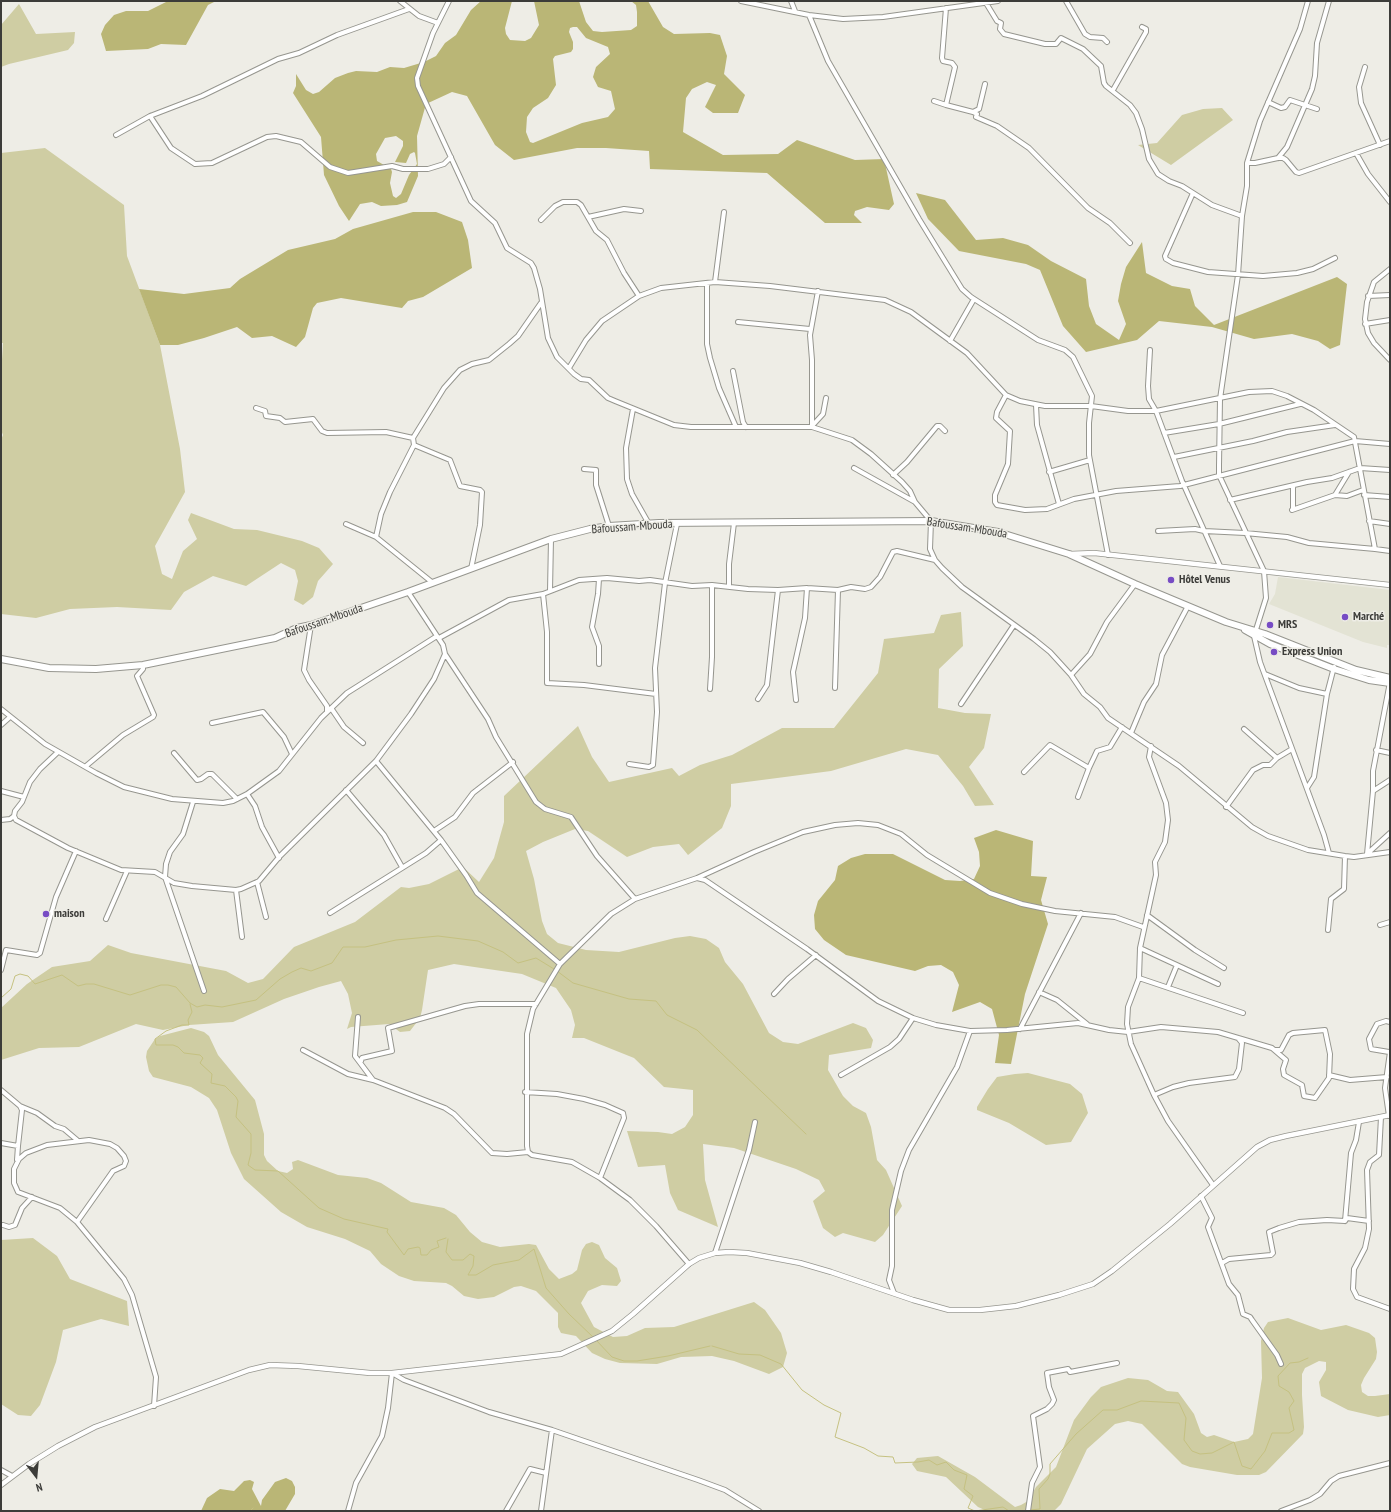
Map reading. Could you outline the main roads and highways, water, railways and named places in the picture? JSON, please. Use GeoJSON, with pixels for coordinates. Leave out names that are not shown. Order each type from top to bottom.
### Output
{"type":"FeatureCollection","features":[{"type":"Feature","properties":{"kind":"highway","name":"Bafoussam-Mbouda"},"geometry":{"type":"LineString","coordinates":[[1,659],[49,668],[96,669],[143,665],[274,638],[297,628],[408,592],[551,539],[590,529],[609,526],[649,524],[931,521],[998,532],[1069,554],[1135,584],[1369,680],[1390,682]]}},
{"type":"Feature","properties":{"kind":"highway","name":"Bafoussam-Mbouda"},"geometry":{"type":"LineString","coordinates":[[1334,666],[1369,675],[1390,678]]}},
{"type":"Feature","properties":{"kind":"waterway"},"geometry":{"type":"LineString","coordinates":[[1,998],[11,989],[15,976],[20,974],[28,976],[35,984],[62,975],[78,986],[94,984],[130,995],[161,985],[168,985],[176,987],[190,1003],[197,1007],[205,1005],[222,1007],[256,1000],[280,979],[301,968],[311,971],[332,963],[343,947],[365,947],[396,940],[438,936],[478,941],[503,952],[518,963],[536,958],[554,969]]}},
{"type":"Feature","properties":{"kind":"waterway"},"geometry":{"type":"LineString","coordinates":[[557,971],[573,983],[629,999],[656,1001],[667,1015],[697,1030],[806,1134]]}},
{"type":"Feature","properties":{"kind":"waterway"},"geometry":{"type":"LineString","coordinates":[[190,1004],[192,1012],[188,1020],[189,1025],[182,1025],[166,1031],[155,1039],[156,1045],[173,1045],[178,1047],[184,1053],[200,1055],[203,1058],[200,1063],[212,1074],[211,1083],[225,1086],[236,1097],[238,1101],[236,1117],[251,1134],[251,1153],[248,1165],[255,1170],[278,1171],[319,1208],[344,1219],[388,1229],[387,1232],[404,1255],[408,1249],[418,1247],[420,1248],[421,1255],[427,1255],[431,1250],[439,1247],[437,1241],[446,1238]]}},
{"type":"Feature","properties":{"kind":"waterway"},"geometry":{"type":"LineString","coordinates":[[448,1239],[446,1252],[452,1260],[463,1260],[470,1254],[474,1256],[473,1266],[468,1275],[476,1275],[493,1265],[519,1260],[534,1249],[546,1288],[569,1314],[594,1338]]}},
{"type":"Feature","properties":{"kind":"waterway"},"geometry":{"type":"LineString","coordinates":[[596,1340],[612,1357],[624,1361],[637,1361],[668,1356],[710,1346]]}},
{"type":"Feature","properties":{"kind":"waterway"},"geometry":{"type":"LineString","coordinates":[[712,1346],[739,1354],[760,1355],[781,1364],[802,1390],[824,1405],[841,1413],[835,1437],[864,1448],[878,1456],[893,1457],[895,1463],[929,1460],[937,1465],[946,1462],[954,1470],[967,1475],[964,1489],[973,1496],[968,1508],[975,1511],[1003,1507],[1009,1511]]}},
{"type":"Feature","properties":{"kind":"waterway"},"geometry":{"type":"LineString","coordinates":[[1030,1510],[1040,1509],[1039,1489],[1048,1479],[1050,1474],[1050,1464],[1076,1434],[1103,1410],[1117,1410],[1141,1401],[1179,1403],[1186,1418],[1184,1440],[1192,1451],[1200,1454],[1212,1453],[1234,1442],[1242,1466],[1251,1469],[1265,1451],[1272,1433],[1289,1433],[1294,1430],[1289,1408],[1294,1401],[1289,1392],[1279,1386],[1278,1376],[1290,1363],[1299,1362],[1308,1358]]}},
{"type":"Feature","properties":{"kind":"waterway"},"geometry":{"type":"LineString","coordinates":[[250,1511],[253,1508]]}},
{"type":"Feature","properties":{"kind":"waterway"},"geometry":{"type":"LineString","coordinates":[[1023,1511],[1027,1510]]}},
{"type":"Feature","properties":{"kind":"place","name":"Hôtel Venus"},"geometry":{"type":"Point","coordinates":[1171,580]}},
{"type":"Feature","properties":{"kind":"place","name":"Marché"},"geometry":{"type":"Point","coordinates":[1345,617]}},
{"type":"Feature","properties":{"kind":"place","name":"MRS"},"geometry":{"type":"Point","coordinates":[1270,625]}},
{"type":"Feature","properties":{"kind":"place","name":"Express Union"},"geometry":{"type":"Point","coordinates":[1274,652]}},
{"type":"Feature","properties":{"kind":"place","name":"maison"},"geometry":{"type":"Point","coordinates":[46,914]}}]}
